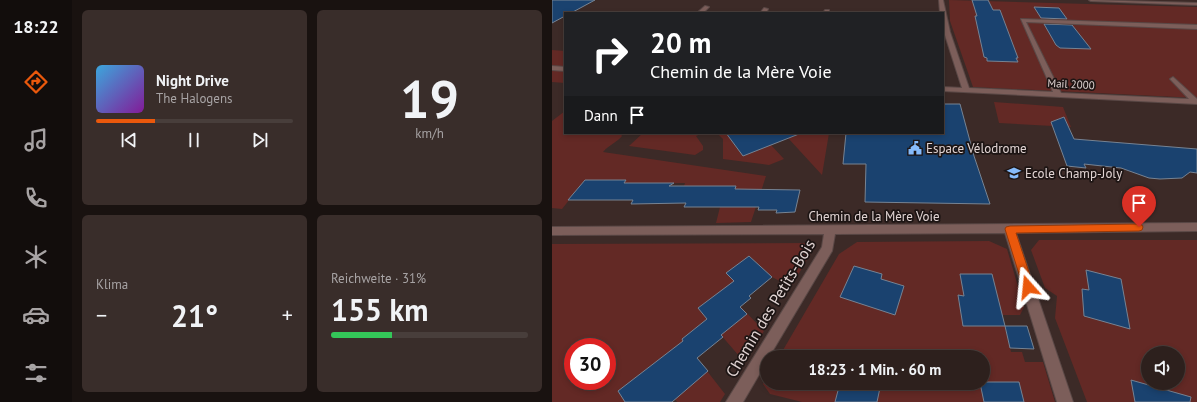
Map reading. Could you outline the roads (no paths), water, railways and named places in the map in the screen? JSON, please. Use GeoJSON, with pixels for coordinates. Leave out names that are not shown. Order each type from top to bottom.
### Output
{"type":"FeatureCollection","features":[{"type":"Feature","properties":{"kind":"street"},"geometry":{"type":"LineString","coordinates":[[941,0],[943,12]]}},
{"type":"Feature","properties":{"kind":"street"},"geometry":{"type":"LineString","coordinates":[[1091,0],[1197,4]]}},
{"type":"Feature","properties":{"kind":"street"},"geometry":{"type":"LineString","coordinates":[[701,12],[707,7]]}},
{"type":"Feature","properties":{"kind":"street"},"geometry":{"type":"LineString","coordinates":[[944,18],[966,90]]}},
{"type":"Feature","properties":{"kind":"street"},"geometry":{"type":"LineString","coordinates":[[1058,95],[1023,20],[1197,27]]}},
{"type":"Feature","properties":{"kind":"street"},"geometry":{"type":"LineString","coordinates":[[552,68],[564,69]]}},
{"type":"Feature","properties":{"kind":"street"},"geometry":{"type":"LineString","coordinates":[[1173,79],[1196,102]]}},
{"type":"Feature","properties":{"kind":"street","name":"Mail 2000"},"geometry":{"type":"LineString","coordinates":[[944,89],[1196,102]]}},
{"type":"Feature","properties":{"kind":"street","name":"Chemin de la Mère Voie"},"geometry":{"type":"LineString","coordinates":[[552,231],[1197,227]]}},
{"type":"Feature","properties":{"kind":"street"},"geometry":{"type":"LineString","coordinates":[[1010,229],[1065,402]]}},
{"type":"Feature","properties":{"kind":"street","name":"Chemin des Petits-Bois"},"geometry":{"type":"LineString","coordinates":[[734,402],[828,248],[830,230]]}},
{"type":"Feature","properties":{"kind":"place","name":"Espace Vélodrome"},"geometry":{"type":"Point","coordinates":[915,148]}},
{"type":"Feature","properties":{"kind":"place","name":"Ecole Champ-Joly"},"geometry":{"type":"Point","coordinates":[1014,173]}}]}
